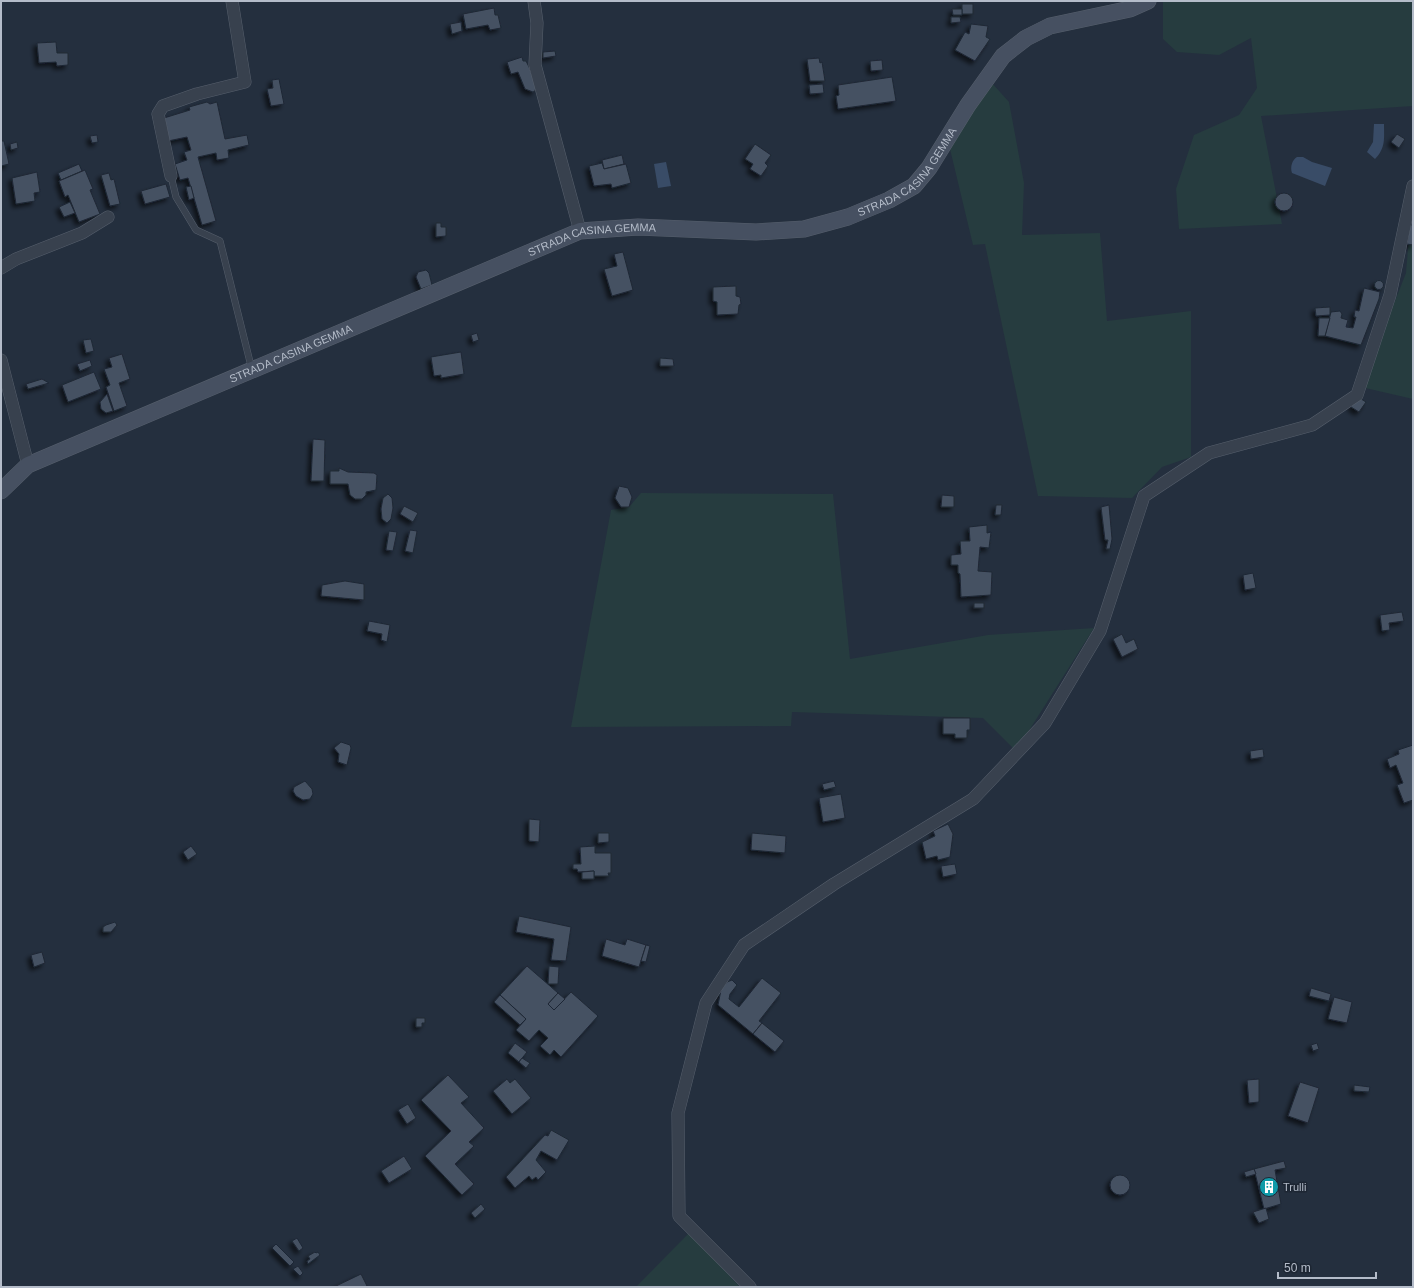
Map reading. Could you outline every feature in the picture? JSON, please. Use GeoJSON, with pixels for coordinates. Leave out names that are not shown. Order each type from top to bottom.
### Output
{"type":"FeatureCollection","features":[{"type":"Feature","properties":{"kind":"street"},"geometry":{"type":"LineString","coordinates":[[170,176],[158,114],[163,106],[197,94],[245,82],[232,1]]}},
{"type":"Feature","properties":{"kind":"street"},"geometry":{"type":"LineString","coordinates":[[534,1],[536,23],[535,65],[580,231]]}},
{"type":"Feature","properties":{"kind":"street","name":"STRADA CASINA GEMMA"},"geometry":{"type":"LineString","coordinates":[[1,491],[28,465],[580,231],[638,227],[756,232],[804,229],[848,217],[889,200],[914,186],[929,168],[968,105],[1003,56],[1026,38],[1050,26],[1130,9],[1148,1]]}},
{"type":"Feature","properties":{"kind":"street"},"geometry":{"type":"LineString","coordinates":[[750,1287],[680,1216],[678,1113],[706,1003],[744,945],[834,884],[973,799],[1045,723],[1100,631],[1144,496],[1209,453],[1312,425],[1356,395],[1390,295],[1413,186]]}},
{"type":"Feature","properties":{"kind":"street"},"geometry":{"type":"LineString","coordinates":[[1,268],[16,259],[82,232],[108,218]]}},
{"type":"Feature","properties":{"kind":"street"},"geometry":{"type":"LineString","coordinates":[[1,360],[28,465]]}},
{"type":"Feature","properties":{"kind":"lane"},"geometry":{"type":"LineString","coordinates":[[170,176],[176,197],[196,230],[220,241],[252,370]]}},
{"type":"Feature","properties":{"kind":"green space"},"geometry":{"type":"Polygon","coordinates":[[[1163,1],[1413,1],[1413,106],[1261,116],[1282,224],[1179,229],[1176,189],[1194,135],[1239,115],[1257,88],[1251,38],[1219,55],[1177,52],[1163,39],[1163,1]]]}},
{"type":"Feature","properties":{"kind":"green space"},"geometry":{"type":"Polygon","coordinates":[[[991,82],[1009,102],[1024,183],[1022,235],[1100,233],[1107,321],[1191,311],[1191,457],[1162,467],[1132,498],[1038,496],[985,244],[973,245],[950,149],[991,82]]]}},
{"type":"Feature","properties":{"kind":"green space"},"geometry":{"type":"Polygon","coordinates":[[[1410,225],[1413,225],[1413,399],[1361,387],[1406,273],[1410,225]]]}},
{"type":"Feature","properties":{"kind":"green space"},"geometry":{"type":"Polygon","coordinates":[[[641,493],[833,494],[850,659],[988,635],[1094,628],[1016,751],[983,718],[792,712],[791,726],[571,727],[611,510],[629,507],[641,493]]]}},
{"type":"Feature","properties":{"kind":"green space"},"geometry":{"type":"Polygon","coordinates":[[[689,1233],[740,1287],[636,1287],[689,1233]]]}},
{"type":"Feature","properties":{"kind":"water"},"geometry":{"type":"Polygon","coordinates":[[[1374,124],[1384,124],[1383,147],[1375,159],[1367,152],[1373,142],[1374,124]]]}},
{"type":"Feature","properties":{"kind":"water"},"geometry":{"type":"Polygon","coordinates":[[[1297,157],[1303,157],[1312,162],[1332,168],[1325,186],[1292,173],[1292,164],[1297,157]]]}},
{"type":"Feature","properties":{"kind":"water"},"geometry":{"type":"Polygon","coordinates":[[[666,162],[671,186],[658,188],[654,164],[666,162]]]}},
{"type":"Feature","properties":{"kind":"building"},"geometry":{"type":"Polygon","coordinates":[[[962,4],[973,4],[973,14],[962,14],[962,4]]]}},
{"type":"Feature","properties":{"kind":"building"},"geometry":{"type":"Polygon","coordinates":[[[494,8],[495,15],[498,15],[501,28],[490,30],[488,25],[466,29],[463,14],[494,8]]]}},
{"type":"Feature","properties":{"kind":"building"},"geometry":{"type":"Polygon","coordinates":[[[952,9],[962,9],[962,15],[953,15],[952,9]]]}},
{"type":"Feature","properties":{"kind":"building"},"geometry":{"type":"Polygon","coordinates":[[[951,17],[960,17],[961,22],[951,23],[951,17]]]}},
{"type":"Feature","properties":{"kind":"building"},"geometry":{"type":"Polygon","coordinates":[[[461,22],[462,31],[452,34],[450,24],[461,22]]]}},
{"type":"Feature","properties":{"kind":"building"},"geometry":{"type":"Polygon","coordinates":[[[971,24],[988,26],[986,37],[990,39],[975,61],[955,50],[965,32],[969,34],[971,24]]]}},
{"type":"Feature","properties":{"kind":"building"},"geometry":{"type":"Polygon","coordinates":[[[56,42],[57,53],[68,53],[68,65],[57,66],[56,62],[39,63],[37,43],[56,42]]]}},
{"type":"Feature","properties":{"kind":"building"},"geometry":{"type":"Polygon","coordinates":[[[555,51],[556,56],[543,58],[543,52],[555,51]]]}},
{"type":"Feature","properties":{"kind":"building"},"geometry":{"type":"Polygon","coordinates":[[[522,57],[523,61],[526,61],[530,69],[536,87],[535,91],[533,92],[525,89],[518,72],[511,74],[507,62],[522,57]]]}},
{"type":"Feature","properties":{"kind":"building"},"geometry":{"type":"Polygon","coordinates":[[[819,58],[820,63],[822,62],[825,81],[810,81],[807,59],[819,58]]]}},
{"type":"Feature","properties":{"kind":"building"},"geometry":{"type":"Polygon","coordinates":[[[882,60],[883,70],[871,71],[870,61],[882,60]]]}},
{"type":"Feature","properties":{"kind":"building"},"geometry":{"type":"Polygon","coordinates":[[[892,77],[896,101],[838,109],[836,96],[839,95],[838,85],[892,77]]]}},
{"type":"Feature","properties":{"kind":"building"},"geometry":{"type":"Polygon","coordinates":[[[279,79],[284,104],[271,106],[267,89],[273,88],[272,80],[279,79]]]}},
{"type":"Feature","properties":{"kind":"building"},"geometry":{"type":"Polygon","coordinates":[[[823,84],[824,93],[810,94],[809,85],[823,84]]]}},
{"type":"Feature","properties":{"kind":"building"},"geometry":{"type":"Polygon","coordinates":[[[207,102],[210,104],[217,102],[225,139],[247,135],[249,145],[228,150],[229,158],[217,160],[216,153],[198,157],[216,221],[202,225],[188,178],[180,180],[175,164],[187,160],[184,152],[191,150],[187,137],[168,141],[164,118],[190,110],[189,107],[207,102]]]}},
{"type":"Feature","properties":{"kind":"building"},"geometry":{"type":"Polygon","coordinates":[[[1397,134],[1405,139],[1399,148],[1391,142],[1397,134]]]}},
{"type":"Feature","properties":{"kind":"building"},"geometry":{"type":"Polygon","coordinates":[[[97,135],[98,142],[92,143],[90,136],[97,135]]]}},
{"type":"Feature","properties":{"kind":"building"},"geometry":{"type":"Polygon","coordinates":[[[1,141],[4,141],[9,164],[1,166],[1,141]]]}},
{"type":"Feature","properties":{"kind":"building"},"geometry":{"type":"Polygon","coordinates":[[[17,142],[18,148],[11,150],[10,144],[17,142]]]}},
{"type":"Feature","properties":{"kind":"building"},"geometry":{"type":"Polygon","coordinates":[[[755,144],[771,155],[765,163],[768,166],[761,176],[750,169],[753,164],[745,159],[755,144]]]}},
{"type":"Feature","properties":{"kind":"building"},"geometry":{"type":"Polygon","coordinates":[[[622,155],[624,164],[604,169],[602,160],[622,155]]]}},
{"type":"Feature","properties":{"kind":"building"},"geometry":{"type":"Polygon","coordinates":[[[602,163],[604,169],[626,164],[631,183],[612,188],[611,184],[594,186],[589,166],[602,163]]]}},
{"type":"Feature","properties":{"kind":"building"},"geometry":{"type":"Polygon","coordinates":[[[79,164],[82,171],[61,180],[58,173],[79,164]]]}},
{"type":"Feature","properties":{"kind":"building"},"geometry":{"type":"Polygon","coordinates":[[[85,170],[93,189],[90,190],[100,214],[79,222],[68,195],[65,197],[59,181],[85,170]]]}},
{"type":"Feature","properties":{"kind":"building"},"geometry":{"type":"Polygon","coordinates":[[[37,172],[40,192],[34,193],[35,201],[16,204],[12,178],[37,172]]]}},
{"type":"Feature","properties":{"kind":"building"},"geometry":{"type":"Polygon","coordinates":[[[109,173],[111,180],[114,179],[120,204],[110,206],[101,175],[109,173]]]}},
{"type":"Feature","properties":{"kind":"building"},"geometry":{"type":"Polygon","coordinates":[[[166,184],[170,197],[145,204],[141,191],[166,184]]]}},
{"type":"Feature","properties":{"kind":"building"},"geometry":{"type":"Polygon","coordinates":[[[191,186],[194,198],[189,200],[186,187],[191,186]]]}},
{"type":"Feature","properties":{"kind":"building"},"geometry":{"type":"Polygon","coordinates":[[[1280,193],[1288,193],[1293,198],[1291,209],[1288,211],[1280,211],[1275,206],[1275,198],[1280,193]]]}},
{"type":"Feature","properties":{"kind":"building"},"geometry":{"type":"Polygon","coordinates":[[[70,202],[75,213],[64,217],[59,207],[70,202]]]}},
{"type":"Feature","properties":{"kind":"building"},"geometry":{"type":"Polygon","coordinates":[[[436,223],[441,223],[441,227],[446,227],[446,236],[436,237],[436,223]]]}},
{"type":"Feature","properties":{"kind":"building"},"geometry":{"type":"Polygon","coordinates":[[[1410,225],[1413,225],[1413,245],[1407,244],[1410,225]]]}},
{"type":"Feature","properties":{"kind":"building"},"geometry":{"type":"Polygon","coordinates":[[[623,252],[633,290],[612,296],[604,269],[617,266],[614,254],[623,252]]]}},
{"type":"Feature","properties":{"kind":"building"},"geometry":{"type":"Polygon","coordinates":[[[426,270],[429,273],[432,285],[421,289],[416,277],[418,272],[426,270]]]}},
{"type":"Feature","properties":{"kind":"building"},"geometry":{"type":"Polygon","coordinates":[[[1377,281],[1381,281],[1383,285],[1381,289],[1377,289],[1375,287],[1375,283],[1377,281]]]}},
{"type":"Feature","properties":{"kind":"building"},"geometry":{"type":"Polygon","coordinates":[[[736,286],[736,296],[740,297],[741,304],[739,305],[738,314],[717,315],[717,302],[713,301],[713,287],[736,286]]]}},
{"type":"Feature","properties":{"kind":"building"},"geometry":{"type":"Polygon","coordinates":[[[1364,288],[1380,292],[1379,299],[1361,345],[1325,336],[1331,312],[1340,311],[1342,314],[1341,318],[1348,320],[1346,327],[1353,328],[1356,317],[1354,317],[1355,310],[1359,311],[1364,288]]]}},
{"type":"Feature","properties":{"kind":"building"},"geometry":{"type":"Polygon","coordinates":[[[1330,307],[1330,315],[1316,316],[1315,308],[1330,307]]]}},
{"type":"Feature","properties":{"kind":"building"},"geometry":{"type":"Polygon","coordinates":[[[1319,318],[1330,318],[1325,336],[1318,336],[1319,318]]]}},
{"type":"Feature","properties":{"kind":"building"},"geometry":{"type":"Polygon","coordinates":[[[477,333],[479,340],[473,342],[471,335],[477,333]]]}},
{"type":"Feature","properties":{"kind":"building"},"geometry":{"type":"Polygon","coordinates":[[[91,339],[94,351],[86,353],[83,340],[91,339]]]}},
{"type":"Feature","properties":{"kind":"building"},"geometry":{"type":"Polygon","coordinates":[[[461,352],[464,374],[441,378],[441,375],[434,376],[431,357],[461,352]]]}},
{"type":"Feature","properties":{"kind":"building"},"geometry":{"type":"Polygon","coordinates":[[[122,354],[130,379],[119,383],[127,406],[114,411],[106,387],[110,385],[104,369],[112,367],[109,358],[122,354]]]}},
{"type":"Feature","properties":{"kind":"building"},"geometry":{"type":"Polygon","coordinates":[[[660,358],[673,359],[674,366],[660,366],[660,358]]]}},
{"type":"Feature","properties":{"kind":"building"},"geometry":{"type":"Polygon","coordinates":[[[90,360],[92,366],[80,371],[77,364],[90,360]]]}},
{"type":"Feature","properties":{"kind":"building"},"geometry":{"type":"Polygon","coordinates":[[[94,372],[101,389],[68,402],[62,385],[94,372]]]}},
{"type":"Feature","properties":{"kind":"building"},"geometry":{"type":"Polygon","coordinates":[[[42,379],[49,383],[28,389],[26,384],[42,379]]]}},
{"type":"Feature","properties":{"kind":"building"},"geometry":{"type":"Polygon","coordinates":[[[107,394],[113,411],[106,413],[101,409],[100,402],[107,394]]]}},
{"type":"Feature","properties":{"kind":"building"},"geometry":{"type":"Polygon","coordinates":[[[1358,397],[1366,402],[1359,412],[1351,407],[1358,397]]]}},
{"type":"Feature","properties":{"kind":"building"},"geometry":{"type":"Polygon","coordinates":[[[313,439],[325,440],[324,481],[311,481],[313,439]]]}},
{"type":"Feature","properties":{"kind":"building"},"geometry":{"type":"Polygon","coordinates":[[[339,468],[348,472],[374,473],[377,475],[376,490],[366,492],[366,495],[362,499],[355,499],[350,495],[348,484],[330,484],[330,471],[339,471],[339,468]]]}},
{"type":"Feature","properties":{"kind":"building"},"geometry":{"type":"Polygon","coordinates":[[[619,486],[628,488],[632,497],[629,507],[621,507],[615,498],[619,486]]]}},
{"type":"Feature","properties":{"kind":"building"},"geometry":{"type":"Polygon","coordinates":[[[388,494],[392,498],[393,508],[391,519],[387,523],[382,519],[381,509],[383,498],[388,494]]]}},
{"type":"Feature","properties":{"kind":"building"},"geometry":{"type":"Polygon","coordinates":[[[942,495],[954,496],[954,507],[941,507],[942,495]]]}},
{"type":"Feature","properties":{"kind":"building"},"geometry":{"type":"Polygon","coordinates":[[[996,505],[1002,505],[1001,515],[995,515],[996,505]]]}},
{"type":"Feature","properties":{"kind":"building"},"geometry":{"type":"Polygon","coordinates":[[[1109,505],[1112,539],[1110,549],[1106,549],[1108,540],[1105,540],[1101,507],[1109,505]]]}},
{"type":"Feature","properties":{"kind":"building"},"geometry":{"type":"Polygon","coordinates":[[[404,506],[418,513],[413,522],[400,514],[404,506]]]}},
{"type":"Feature","properties":{"kind":"building"},"geometry":{"type":"Polygon","coordinates":[[[987,525],[987,533],[991,532],[989,548],[980,547],[978,571],[992,572],[991,595],[961,597],[958,565],[951,565],[951,555],[961,554],[960,541],[970,541],[969,527],[987,525]]]}},
{"type":"Feature","properties":{"kind":"building"},"geometry":{"type":"Polygon","coordinates":[[[410,530],[417,531],[413,553],[405,551],[410,530]]]}},
{"type":"Feature","properties":{"kind":"building"},"geometry":{"type":"Polygon","coordinates":[[[389,531],[397,532],[393,551],[386,550],[389,531]]]}},
{"type":"Feature","properties":{"kind":"building"},"geometry":{"type":"Polygon","coordinates":[[[1253,573],[1256,588],[1245,590],[1243,575],[1253,573]]]}},
{"type":"Feature","properties":{"kind":"building"},"geometry":{"type":"Polygon","coordinates":[[[345,581],[364,584],[364,600],[321,596],[322,585],[345,581]]]}},
{"type":"Feature","properties":{"kind":"building"},"geometry":{"type":"Polygon","coordinates":[[[974,603],[984,603],[984,608],[974,608],[974,603]]]}},
{"type":"Feature","properties":{"kind":"building"},"geometry":{"type":"Polygon","coordinates":[[[1402,612],[1404,621],[1389,623],[1390,630],[1382,631],[1380,615],[1402,612]]]}},
{"type":"Feature","properties":{"kind":"building"},"geometry":{"type":"Polygon","coordinates":[[[369,621],[390,625],[387,642],[381,640],[382,634],[367,631],[369,621]]]}},
{"type":"Feature","properties":{"kind":"building"},"geometry":{"type":"Polygon","coordinates":[[[1122,634],[1126,643],[1134,639],[1138,649],[1122,657],[1113,639],[1122,634]]]}},
{"type":"Feature","properties":{"kind":"building"},"geometry":{"type":"Polygon","coordinates":[[[943,718],[970,718],[970,730],[967,730],[967,738],[955,738],[955,734],[943,734],[943,718]]]}},
{"type":"Feature","properties":{"kind":"building"},"geometry":{"type":"Polygon","coordinates":[[[341,742],[350,745],[351,748],[347,765],[338,762],[339,754],[334,748],[341,742]]]}},
{"type":"Feature","properties":{"kind":"building"},"geometry":{"type":"Polygon","coordinates":[[[1413,745],[1413,800],[1404,803],[1397,785],[1403,783],[1396,765],[1390,768],[1387,759],[1399,754],[1398,750],[1413,745]]]}},
{"type":"Feature","properties":{"kind":"building"},"geometry":{"type":"Polygon","coordinates":[[[1263,749],[1264,757],[1251,759],[1250,751],[1263,749]]]}},
{"type":"Feature","properties":{"kind":"building"},"geometry":{"type":"Polygon","coordinates":[[[305,781],[312,789],[313,794],[310,799],[303,800],[296,796],[293,791],[294,787],[305,781]]]}},
{"type":"Feature","properties":{"kind":"building"},"geometry":{"type":"Polygon","coordinates":[[[834,781],[836,787],[824,790],[822,784],[834,781]]]}},
{"type":"Feature","properties":{"kind":"building"},"geometry":{"type":"Polygon","coordinates":[[[841,794],[845,818],[823,822],[819,798],[841,794]]]}},
{"type":"Feature","properties":{"kind":"building"},"geometry":{"type":"Polygon","coordinates":[[[529,819],[540,820],[539,842],[529,841],[529,819]]]}},
{"type":"Feature","properties":{"kind":"building"},"geometry":{"type":"Polygon","coordinates":[[[948,824],[953,834],[950,857],[938,860],[937,856],[926,859],[922,842],[935,836],[933,831],[948,824]]]}},
{"type":"Feature","properties":{"kind":"building"},"geometry":{"type":"Polygon","coordinates":[[[598,833],[609,833],[609,842],[598,843],[598,833]]]}},
{"type":"Feature","properties":{"kind":"building"},"geometry":{"type":"Polygon","coordinates":[[[752,833],[786,836],[785,853],[751,850],[752,833]]]}},
{"type":"Feature","properties":{"kind":"building"},"geometry":{"type":"Polygon","coordinates":[[[191,846],[197,854],[188,860],[183,852],[191,846]]]}},
{"type":"Feature","properties":{"kind":"building"},"geometry":{"type":"Polygon","coordinates":[[[595,846],[595,853],[611,853],[611,873],[608,873],[609,876],[594,876],[594,871],[578,872],[577,869],[573,869],[573,864],[581,864],[580,847],[595,846]]]}},
{"type":"Feature","properties":{"kind":"building"},"geometry":{"type":"Polygon","coordinates":[[[955,864],[957,874],[943,877],[941,866],[955,864]]]}},
{"type":"Feature","properties":{"kind":"building"},"geometry":{"type":"Polygon","coordinates":[[[594,871],[594,879],[582,879],[582,872],[594,871]]]}},
{"type":"Feature","properties":{"kind":"building"},"geometry":{"type":"Polygon","coordinates":[[[519,916],[571,927],[566,961],[551,960],[554,939],[516,932],[519,916]]]}},
{"type":"Feature","properties":{"kind":"building"},"geometry":{"type":"Polygon","coordinates":[[[115,922],[117,925],[111,932],[103,932],[103,927],[115,922]]]}},
{"type":"Feature","properties":{"kind":"building"},"geometry":{"type":"Polygon","coordinates":[[[606,939],[625,945],[627,939],[646,945],[639,967],[602,956],[606,939]]]}},
{"type":"Feature","properties":{"kind":"building"},"geometry":{"type":"Polygon","coordinates":[[[646,945],[650,946],[646,962],[641,961],[646,945]]]}},
{"type":"Feature","properties":{"kind":"building"},"geometry":{"type":"Polygon","coordinates":[[[42,952],[45,963],[34,967],[31,955],[42,952]]]}},
{"type":"Feature","properties":{"kind":"building"},"geometry":{"type":"Polygon","coordinates":[[[527,966],[558,993],[548,1004],[554,1010],[571,992],[598,1016],[561,1057],[554,1050],[550,1055],[540,1046],[548,1038],[539,1030],[529,1041],[516,1030],[526,1019],[500,995],[527,966]]]}},
{"type":"Feature","properties":{"kind":"building"},"geometry":{"type":"Polygon","coordinates":[[[549,966],[559,967],[558,984],[548,984],[549,966]]]}},
{"type":"Feature","properties":{"kind":"building"},"geometry":{"type":"Polygon","coordinates":[[[762,978],[781,993],[759,1021],[762,1023],[753,1034],[718,1005],[721,990],[727,982],[732,980],[737,985],[730,994],[729,999],[739,1007],[762,978]]]}},
{"type":"Feature","properties":{"kind":"building"},"geometry":{"type":"Polygon","coordinates":[[[1311,988],[1331,994],[1329,1001],[1309,996],[1311,988]]]}},
{"type":"Feature","properties":{"kind":"building"},"geometry":{"type":"Polygon","coordinates":[[[558,993],[565,999],[554,1010],[548,1004],[558,993]]]}},
{"type":"Feature","properties":{"kind":"building"},"geometry":{"type":"Polygon","coordinates":[[[500,995],[526,1019],[520,1025],[494,1002],[500,995]]]}},
{"type":"Feature","properties":{"kind":"building"},"geometry":{"type":"Polygon","coordinates":[[[1334,997],[1352,1002],[1347,1023],[1328,1019],[1334,997]]]}},
{"type":"Feature","properties":{"kind":"building"},"geometry":{"type":"Polygon","coordinates":[[[416,1018],[425,1018],[425,1023],[422,1023],[422,1027],[416,1027],[416,1018]]]}},
{"type":"Feature","properties":{"kind":"building"},"geometry":{"type":"Polygon","coordinates":[[[762,1023],[784,1041],[775,1052],[753,1034],[762,1023]]]}},
{"type":"Feature","properties":{"kind":"building"},"geometry":{"type":"Polygon","coordinates":[[[515,1043],[527,1052],[519,1062],[508,1053],[515,1043]]]}},
{"type":"Feature","properties":{"kind":"building"},"geometry":{"type":"Polygon","coordinates":[[[1317,1043],[1319,1049],[1313,1051],[1311,1045],[1317,1043]]]}},
{"type":"Feature","properties":{"kind":"building"},"geometry":{"type":"Polygon","coordinates":[[[522,1058],[530,1063],[526,1068],[519,1062],[522,1058]]]}},
{"type":"Feature","properties":{"kind":"building"},"geometry":{"type":"Polygon","coordinates":[[[448,1075],[469,1097],[461,1103],[484,1128],[469,1142],[474,1146],[455,1164],[474,1184],[462,1195],[425,1156],[451,1131],[421,1100],[448,1075]]]}},
{"type":"Feature","properties":{"kind":"building"},"geometry":{"type":"Polygon","coordinates":[[[507,1079],[510,1083],[515,1079],[531,1098],[512,1114],[493,1091],[507,1079]]]}},
{"type":"Feature","properties":{"kind":"building"},"geometry":{"type":"Polygon","coordinates":[[[1259,1079],[1259,1102],[1249,1103],[1247,1080],[1259,1079]]]}},
{"type":"Feature","properties":{"kind":"building"},"geometry":{"type":"Polygon","coordinates":[[[1300,1082],[1319,1088],[1308,1123],[1288,1116],[1300,1082]]]}},
{"type":"Feature","properties":{"kind":"building"},"geometry":{"type":"Polygon","coordinates":[[[1354,1085],[1370,1087],[1369,1092],[1354,1091],[1354,1085]]]}},
{"type":"Feature","properties":{"kind":"building"},"geometry":{"type":"Polygon","coordinates":[[[408,1104],[416,1118],[407,1124],[398,1110],[408,1104]]]}},
{"type":"Feature","properties":{"kind":"building"},"geometry":{"type":"Polygon","coordinates":[[[551,1130],[569,1140],[557,1160],[541,1151],[536,1160],[546,1172],[538,1180],[536,1177],[532,1180],[529,1176],[515,1188],[506,1177],[545,1135],[548,1136],[551,1130]]]}},
{"type":"Feature","properties":{"kind":"building"},"geometry":{"type":"Polygon","coordinates":[[[404,1156],[412,1169],[389,1183],[381,1171],[404,1156]]]}},
{"type":"Feature","properties":{"kind":"building","name":"Trulli"},"geometry":{"type":"Polygon","coordinates":[[[1284,1161],[1286,1168],[1275,1170],[1281,1204],[1264,1209],[1254,1169],[1284,1161]]]}},
{"type":"Feature","properties":{"kind":"building"},"geometry":{"type":"Polygon","coordinates":[[[1254,1169],[1256,1174],[1246,1177],[1244,1172],[1254,1169]]]}},
{"type":"Feature","properties":{"kind":"building"},"geometry":{"type":"Polygon","coordinates":[[[1116,1175],[1124,1175],[1130,1181],[1130,1189],[1124,1195],[1116,1195],[1110,1189],[1110,1181],[1116,1175]]]}},
{"type":"Feature","properties":{"kind":"building"},"geometry":{"type":"Polygon","coordinates":[[[481,1204],[485,1209],[475,1218],[471,1213],[481,1204]]]}},
{"type":"Feature","properties":{"kind":"building"},"geometry":{"type":"Polygon","coordinates":[[[1266,1208],[1269,1219],[1259,1223],[1253,1212],[1266,1208]]]}},
{"type":"Feature","properties":{"kind":"building"},"geometry":{"type":"Polygon","coordinates":[[[297,1238],[303,1248],[299,1251],[292,1241],[297,1238]]]}},
{"type":"Feature","properties":{"kind":"building"},"geometry":{"type":"Polygon","coordinates":[[[276,1244],[294,1262],[290,1266],[272,1248],[276,1244]]]}},
{"type":"Feature","properties":{"kind":"building"},"geometry":{"type":"Polygon","coordinates":[[[318,1252],[320,1255],[308,1264],[307,1261],[310,1259],[308,1256],[318,1252]]]}},
{"type":"Feature","properties":{"kind":"building"},"geometry":{"type":"Polygon","coordinates":[[[298,1266],[303,1273],[300,1276],[293,1269],[298,1266]]]}},
{"type":"Feature","properties":{"kind":"building"},"geometry":{"type":"Polygon","coordinates":[[[361,1274],[367,1286],[365,1287],[334,1287],[361,1274]]]}},
{"type":"Feature","properties":{"kind":"place","name":"Trulli"},"geometry":{"type":"Point","coordinates":[1269,1187]}}]}
